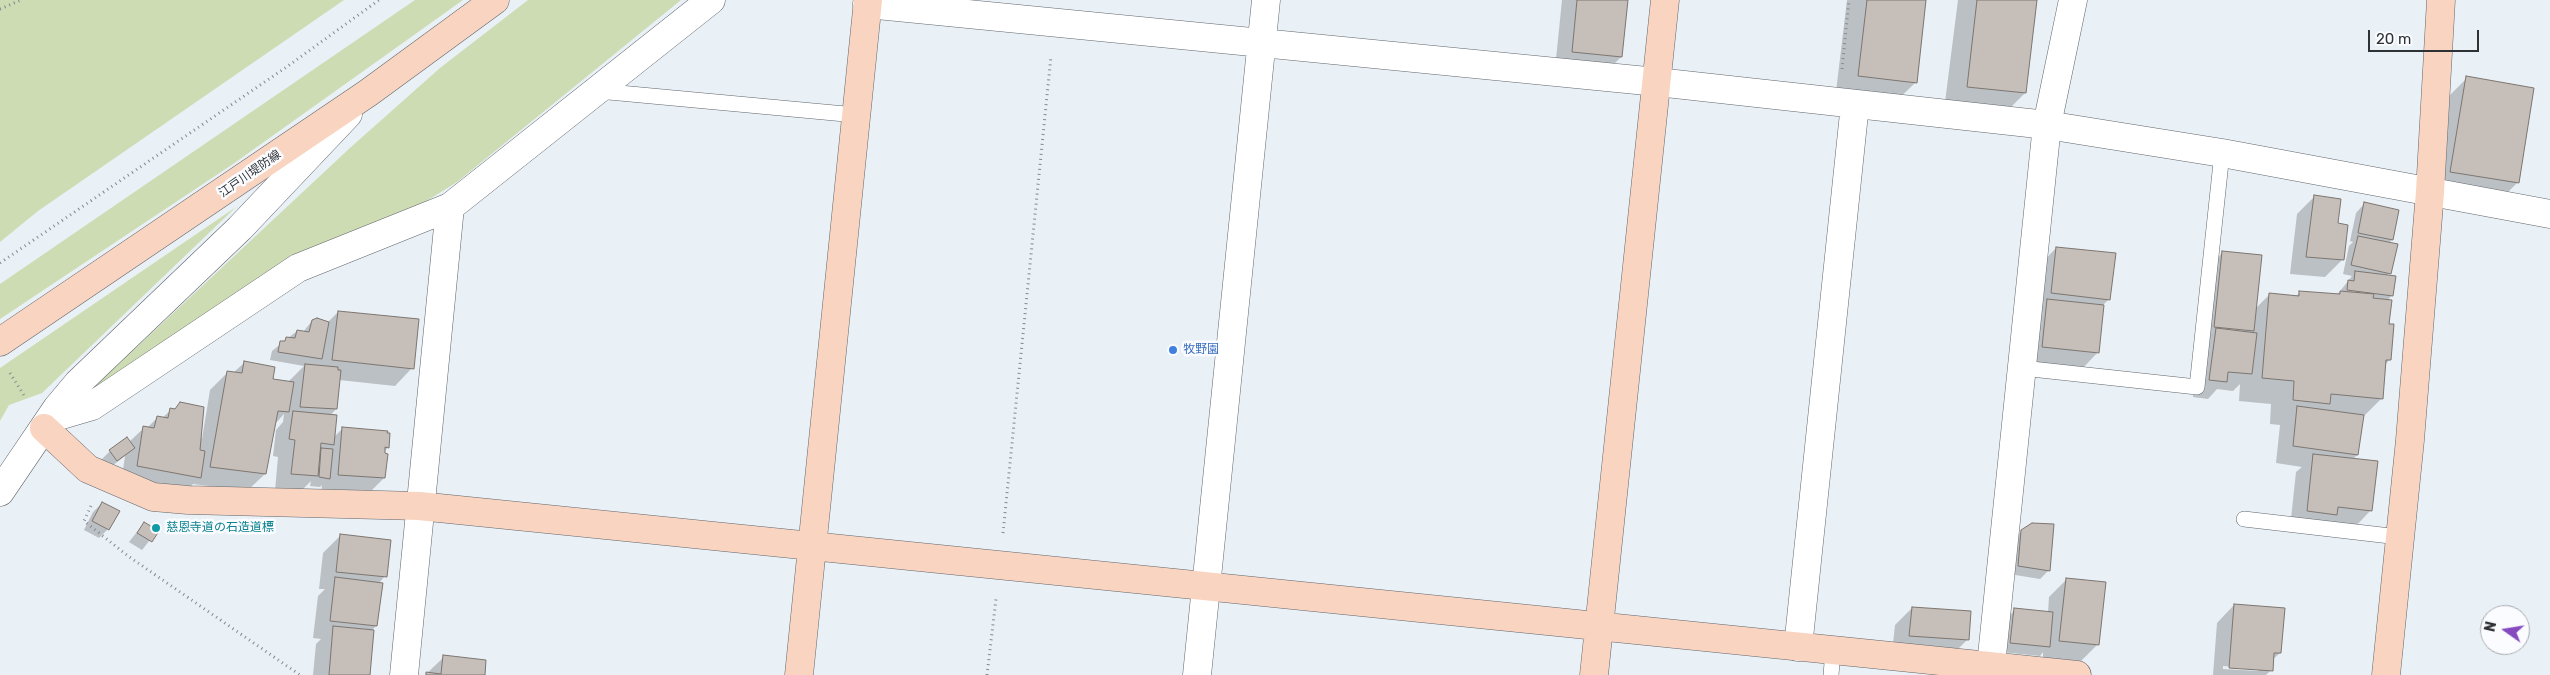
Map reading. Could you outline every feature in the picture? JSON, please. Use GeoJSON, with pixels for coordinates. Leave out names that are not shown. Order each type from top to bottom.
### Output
{"type":"FeatureCollection","features":[{"type":"Feature","properties":{"kind":"street","name":"江戸川堤防線"},"geometry":{"type":"LineString","coordinates":[[2,353],[368,93],[495,0]]}},
{"type":"Feature","properties":{"kind":"street"},"geometry":{"type":"LineString","coordinates":[[47,423],[92,406],[298,268],[450,207],[710,0]]}},
{"type":"Feature","properties":{"kind":"street"},"geometry":{"type":"LineString","coordinates":[[1198,675],[1266,0]]}},
{"type":"Feature","properties":{"kind":"street"},"geometry":{"type":"LineString","coordinates":[[1594,675],[1665,0]]}},
{"type":"Feature","properties":{"kind":"street"},"geometry":{"type":"LineString","coordinates":[[1990,670],[2047,125],[2072,0]]}},
{"type":"Feature","properties":{"kind":"street"},"geometry":{"type":"LineString","coordinates":[[2386,675],[2410,440],[2430,192],[2441,0]]}},
{"type":"Feature","properties":{"kind":"street"},"geometry":{"type":"LineString","coordinates":[[799,675],[867,2],[1261,44],[1657,82],[2047,125],[2222,153],[2550,214]]}},
{"type":"Feature","properties":{"kind":"street"},"geometry":{"type":"LineString","coordinates":[[0,492],[47,423],[78,383],[240,228],[368,93]]}},
{"type":"Feature","properties":{"kind":"street"},"geometry":{"type":"LineString","coordinates":[[1798,647],[1847,103]]}},
{"type":"Feature","properties":{"kind":"street"},"geometry":{"type":"LineString","coordinates":[[404,675],[419,506],[450,207]]}},
{"type":"Feature","properties":{"kind":"street"},"geometry":{"type":"LineString","coordinates":[[47,423],[88,468],[152,497],[188,500],[419,506],[1798,647],[1832,663],[2077,675]]}},
{"type":"Feature","properties":{"kind":"lane"},"geometry":{"type":"LineString","coordinates":[[598,91],[856,116]]}},
{"type":"Feature","properties":{"kind":"lane"},"geometry":{"type":"LineString","coordinates":[[2022,368],[2197,387],[2222,153]]}},
{"type":"Feature","properties":{"kind":"lane"},"geometry":{"type":"LineString","coordinates":[[2244,519],[2399,537]]}},
{"type":"Feature","properties":{"kind":"path"},"geometry":{"type":"LineString","coordinates":[[0,9],[21,0]]}},
{"type":"Feature","properties":{"kind":"path"},"geometry":{"type":"LineString","coordinates":[[0,263],[288,66],[379,0]]}},
{"type":"Feature","properties":{"kind":"path"},"geometry":{"type":"LineString","coordinates":[[1847,103],[1849,0]]}},
{"type":"Feature","properties":{"kind":"path"},"geometry":{"type":"LineString","coordinates":[[987,675],[1054,23]]}},
{"type":"Feature","properties":{"kind":"path"},"geometry":{"type":"LineString","coordinates":[[2,353],[26,398]]}},
{"type":"Feature","properties":{"kind":"path"},"geometry":{"type":"LineString","coordinates":[[95,500],[84,520],[128,556],[300,675]]}},
{"type":"Feature","properties":{"kind":"green space"},"geometry":{"type":"Polygon","coordinates":[[[0,0],[344,0],[38,211],[0,242],[0,0]]]}},
{"type":"Feature","properties":{"kind":"green space"},"geometry":{"type":"Polygon","coordinates":[[[415,0],[463,0],[233,164],[0,319],[0,284],[415,0]]]}},
{"type":"Feature","properties":{"kind":"green space"},"geometry":{"type":"Polygon","coordinates":[[[528,0],[681,0],[457,182],[412,210],[281,264],[92,389],[351,147],[440,68],[528,0]]]}},
{"type":"Feature","properties":{"kind":"green space"},"geometry":{"type":"Polygon","coordinates":[[[236,207],[42,393],[9,405],[0,421],[0,368],[236,207]]]}},
{"type":"Feature","properties":{"kind":"building"},"geometry":{"type":"Polygon","coordinates":[[[1577,0],[1628,0],[1622,57],[1572,52],[1577,0]]]}},
{"type":"Feature","properties":{"kind":"building"},"geometry":{"type":"Polygon","coordinates":[[[1867,0],[1926,0],[1917,83],[1858,76],[1867,0]]]}},
{"type":"Feature","properties":{"kind":"building"},"geometry":{"type":"Polygon","coordinates":[[[1977,0],[2037,0],[2026,93],[1967,87],[1977,0]]]}},
{"type":"Feature","properties":{"kind":"building"},"geometry":{"type":"Polygon","coordinates":[[[2466,76],[2534,88],[2519,183],[2450,172],[2466,76]]]}},
{"type":"Feature","properties":{"kind":"building"},"geometry":{"type":"Polygon","coordinates":[[[2314,195],[2341,199],[2338,223],[2348,225],[2344,260],[2306,257],[2314,195]]]}},
{"type":"Feature","properties":{"kind":"building"},"geometry":{"type":"Polygon","coordinates":[[[2364,202],[2399,210],[2393,240],[2358,233],[2364,202]]]}},
{"type":"Feature","properties":{"kind":"building"},"geometry":{"type":"Polygon","coordinates":[[[2358,236],[2398,244],[2391,274],[2351,265],[2358,236]]]}},
{"type":"Feature","properties":{"kind":"building"},"geometry":{"type":"Polygon","coordinates":[[[2056,247],[2116,253],[2110,300],[2051,293],[2056,247]]]}},
{"type":"Feature","properties":{"kind":"building"},"geometry":{"type":"Polygon","coordinates":[[[2222,251],[2262,255],[2254,331],[2214,327],[2222,251]]]}},
{"type":"Feature","properties":{"kind":"building"},"geometry":{"type":"Polygon","coordinates":[[[2355,271],[2396,276],[2393,296],[2347,290],[2348,280],[2354,281],[2355,271]]]}},
{"type":"Feature","properties":{"kind":"building"},"geometry":{"type":"Polygon","coordinates":[[[2299,291],[2340,294],[2340,291],[2374,294],[2373,298],[2392,300],[2389,324],[2394,324],[2391,360],[2386,360],[2383,399],[2331,394],[2330,404],[2293,400],[2294,381],[2262,378],[2269,293],[2299,296],[2299,291]]]}},
{"type":"Feature","properties":{"kind":"building"},"geometry":{"type":"Polygon","coordinates":[[[2047,299],[2104,305],[2099,353],[2042,347],[2047,299]]]}},
{"type":"Feature","properties":{"kind":"building"},"geometry":{"type":"Polygon","coordinates":[[[338,311],[419,319],[414,369],[332,360],[338,311]]]}},
{"type":"Feature","properties":{"kind":"building"},"geometry":{"type":"Polygon","coordinates":[[[317,318],[329,322],[322,359],[278,352],[280,341],[285,341],[286,337],[295,338],[297,330],[309,332],[312,320],[317,318]]]}},
{"type":"Feature","properties":{"kind":"building"},"geometry":{"type":"Polygon","coordinates":[[[2216,328],[2257,333],[2252,374],[2228,372],[2227,382],[2209,380],[2216,328]]]}},
{"type":"Feature","properties":{"kind":"building"},"geometry":{"type":"Polygon","coordinates":[[[244,361],[275,367],[273,379],[294,382],[289,412],[278,411],[266,474],[210,467],[227,371],[242,373],[244,361]]]}},
{"type":"Feature","properties":{"kind":"building"},"geometry":{"type":"Polygon","coordinates":[[[305,364],[338,367],[338,370],[341,370],[337,409],[300,407],[305,364]]]}},
{"type":"Feature","properties":{"kind":"building"},"geometry":{"type":"Polygon","coordinates":[[[180,402],[204,407],[200,450],[205,451],[201,478],[137,466],[143,426],[154,428],[157,416],[168,418],[170,408],[175,409],[180,402]]]}},
{"type":"Feature","properties":{"kind":"building"},"geometry":{"type":"Polygon","coordinates":[[[2297,406],[2364,415],[2358,455],[2293,446],[2297,406]]]}},
{"type":"Feature","properties":{"kind":"building"},"geometry":{"type":"Polygon","coordinates":[[[293,411],[337,415],[334,445],[321,443],[318,476],[291,474],[295,440],[289,439],[293,411]]]}},
{"type":"Feature","properties":{"kind":"building"},"geometry":{"type":"Polygon","coordinates":[[[342,427],[388,431],[387,433],[390,433],[389,448],[385,447],[385,453],[388,454],[385,478],[338,475],[342,427]]]}},
{"type":"Feature","properties":{"kind":"building"},"geometry":{"type":"Polygon","coordinates":[[[127,437],[135,448],[117,461],[109,450],[127,437]]]}},
{"type":"Feature","properties":{"kind":"building"},"geometry":{"type":"Polygon","coordinates":[[[321,448],[333,449],[330,479],[319,477],[321,448]]]}},
{"type":"Feature","properties":{"kind":"building"},"geometry":{"type":"Polygon","coordinates":[[[2313,454],[2378,461],[2372,511],[2338,507],[2337,515],[2307,511],[2313,454]]]}},
{"type":"Feature","properties":{"kind":"building"},"geometry":{"type":"Polygon","coordinates":[[[102,502],[120,511],[109,530],[92,521],[102,502]]]}},
{"type":"Feature","properties":{"kind":"building"},"geometry":{"type":"Polygon","coordinates":[[[144,522],[159,531],[152,542],[137,533],[144,522]]]}},
{"type":"Feature","properties":{"kind":"building"},"geometry":{"type":"Polygon","coordinates":[[[2032,523],[2054,524],[2050,571],[2018,566],[2021,530],[2032,523]]]}},
{"type":"Feature","properties":{"kind":"building"},"geometry":{"type":"Polygon","coordinates":[[[340,534],[391,540],[387,577],[336,572],[340,534]]]}},
{"type":"Feature","properties":{"kind":"building"},"geometry":{"type":"Polygon","coordinates":[[[335,577],[383,583],[377,626],[330,621],[335,577]]]}},
{"type":"Feature","properties":{"kind":"building"},"geometry":{"type":"Polygon","coordinates":[[[2066,578],[2106,582],[2099,645],[2059,641],[2066,578]]]}},
{"type":"Feature","properties":{"kind":"building"},"geometry":{"type":"Polygon","coordinates":[[[2234,604],[2285,608],[2281,653],[2274,653],[2273,671],[2229,668],[2234,604]]]}},
{"type":"Feature","properties":{"kind":"building"},"geometry":{"type":"Polygon","coordinates":[[[1912,607],[1971,611],[1969,640],[1909,636],[1912,607]]]}},
{"type":"Feature","properties":{"kind":"building"},"geometry":{"type":"Polygon","coordinates":[[[2014,608],[2053,612],[2050,647],[2010,643],[2014,608]]]}},
{"type":"Feature","properties":{"kind":"building"},"geometry":{"type":"Polygon","coordinates":[[[333,626],[374,630],[370,675],[329,675],[333,626]]]}},
{"type":"Feature","properties":{"kind":"building"},"geometry":{"type":"Polygon","coordinates":[[[443,655],[486,660],[485,675],[426,675],[426,672],[441,674],[443,655]]]}},
{"type":"Feature","properties":{"kind":"place","name":"牧野園"},"geometry":{"type":"Point","coordinates":[1173,350]}},
{"type":"Feature","properties":{"kind":"place","name":"慈恩寺道の石造道標"},"geometry":{"type":"Point","coordinates":[156,528]}}]}
